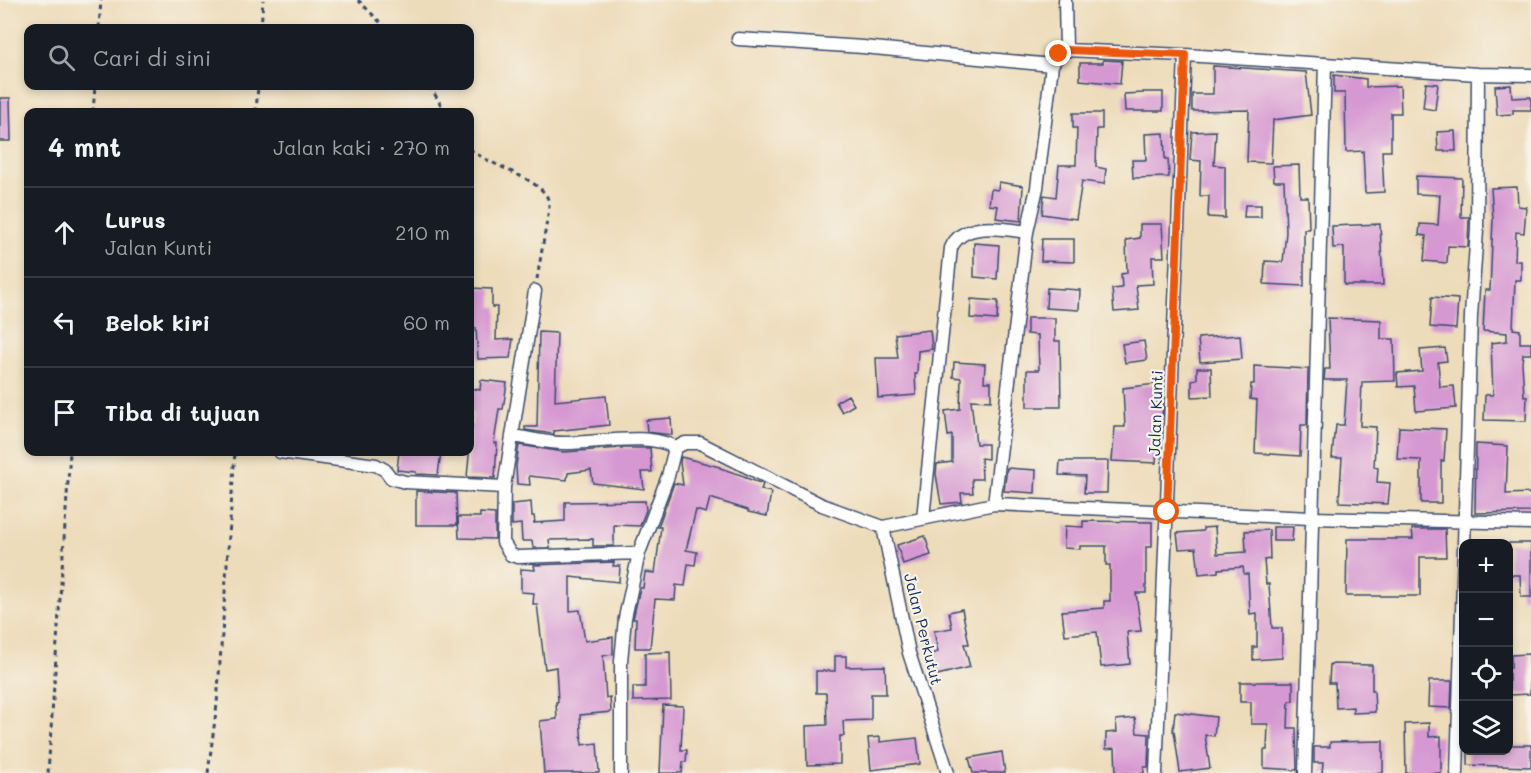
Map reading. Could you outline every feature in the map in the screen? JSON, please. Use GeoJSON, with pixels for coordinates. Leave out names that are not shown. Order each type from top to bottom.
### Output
{"type":"FeatureCollection","features":[{"type":"Feature","properties":{"kind":"street"},"geometry":{"type":"LineString","coordinates":[[1065,0],[1066,50]]}},
{"type":"Feature","properties":{"kind":"street"},"geometry":{"type":"LineString","coordinates":[[738,39],[863,47],[1052,65]]}},
{"type":"Feature","properties":{"kind":"street"},"geometry":{"type":"LineString","coordinates":[[994,504],[1027,232],[1037,188],[1052,65],[1059,54],[1066,50],[1185,55],[1478,74],[1531,75]]}},
{"type":"Feature","properties":{"kind":"street","name":"Jalan Kunti"},"geometry":{"type":"LineString","coordinates":[[1156,773],[1185,55]]}},
{"type":"Feature","properties":{"kind":"street"},"geometry":{"type":"LineString","coordinates":[[1305,773],[1325,64]]}},
{"type":"Feature","properties":{"kind":"street"},"geometry":{"type":"LineString","coordinates":[[1464,539],[1471,316],[1477,230],[1478,74]]}},
{"type":"Feature","properties":{"kind":"street"},"geometry":{"type":"LineString","coordinates":[[923,518],[951,248],[960,237],[976,229],[990,228],[1027,232]]}},
{"type":"Feature","properties":{"kind":"street"},"geometry":{"type":"LineString","coordinates":[[535,291],[504,487],[503,542],[511,555],[528,558],[639,553]]}},
{"type":"Feature","properties":{"kind":"street"},"geometry":{"type":"LineString","coordinates":[[512,436],[563,443],[621,439],[666,442],[675,448]]}},
{"type":"Feature","properties":{"kind":"street"},"geometry":{"type":"LineString","coordinates":[[675,448],[686,443],[700,443],[822,505],[883,527],[994,504],[1311,518],[1531,524]]}},
{"type":"Feature","properties":{"kind":"street"},"geometry":{"type":"LineString","coordinates":[[621,773],[621,661],[626,618],[639,553],[668,477],[675,448]]}},
{"type":"Feature","properties":{"kind":"street"},"geometry":{"type":"LineString","coordinates":[[309,456],[375,465],[385,470],[391,478],[405,482],[504,487]]}},
{"type":"Feature","properties":{"kind":"street","name":"Jalan Perkutut"},"geometry":{"type":"LineString","coordinates":[[883,527],[909,653],[948,773]]}},
{"type":"Feature","properties":{"kind":"street"},"geometry":{"type":"LineString","coordinates":[[1457,773],[1463,593]]}},
{"type":"Feature","properties":{"kind":"path"},"geometry":{"type":"LineString","coordinates":[[99,24],[101,0]]}},
{"type":"Feature","properties":{"kind":"path"},"geometry":{"type":"LineString","coordinates":[[261,24],[263,0]]}},
{"type":"Feature","properties":{"kind":"path"},"geometry":{"type":"LineString","coordinates":[[358,0],[382,24]]}},
{"type":"Feature","properties":{"kind":"path"},"geometry":{"type":"LineString","coordinates":[[93,108],[95,90]]}},
{"type":"Feature","properties":{"kind":"path"},"geometry":{"type":"LineString","coordinates":[[256,108],[258,90]]}},
{"type":"Feature","properties":{"kind":"path"},"geometry":{"type":"LineString","coordinates":[[432,90],[443,108]]}},
{"type":"Feature","properties":{"kind":"path"},"geometry":{"type":"LineString","coordinates":[[474,153],[538,186],[549,201],[535,291]]}},
{"type":"Feature","properties":{"kind":"path"},"geometry":{"type":"LineString","coordinates":[[48,773],[70,456]]}},
{"type":"Feature","properties":{"kind":"path"},"geometry":{"type":"LineString","coordinates":[[208,773],[217,704],[236,456]]}},
{"type":"Feature","properties":{"kind":"building"},"geometry":{"type":"Polygon","coordinates":[[[1103,60],[1122,61],[1120,84],[1080,80],[1080,63],[1103,63],[1103,60]]]}},
{"type":"Feature","properties":{"kind":"building"},"geometry":{"type":"Polygon","coordinates":[[[1213,66],[1306,72],[1311,115],[1273,120],[1271,163],[1247,162],[1249,110],[1192,111],[1192,94],[1213,94],[1213,66]]]}},
{"type":"Feature","properties":{"kind":"building"},"geometry":{"type":"Polygon","coordinates":[[[1334,75],[1366,79],[1366,87],[1400,86],[1401,113],[1391,113],[1391,151],[1382,151],[1384,192],[1365,193],[1363,151],[1346,152],[1345,93],[1334,93],[1334,75]]]}},
{"type":"Feature","properties":{"kind":"building"},"geometry":{"type":"Polygon","coordinates":[[[1426,83],[1438,84],[1435,110],[1423,108],[1426,83]]]}},
{"type":"Feature","properties":{"kind":"building"},"geometry":{"type":"Polygon","coordinates":[[[1511,85],[1512,98],[1531,97],[1531,110],[1513,110],[1513,114],[1497,115],[1495,86],[1511,85]]]}},
{"type":"Feature","properties":{"kind":"building"},"geometry":{"type":"Polygon","coordinates":[[[1163,92],[1163,111],[1125,111],[1124,94],[1163,92]]]}},
{"type":"Feature","properties":{"kind":"building"},"geometry":{"type":"Polygon","coordinates":[[[0,98],[10,98],[11,141],[0,141],[0,98]]]}},
{"type":"Feature","properties":{"kind":"building"},"geometry":{"type":"Polygon","coordinates":[[[1073,113],[1102,113],[1102,129],[1097,129],[1096,167],[1106,169],[1104,184],[1082,181],[1076,219],[1042,214],[1044,195],[1056,197],[1059,165],[1076,165],[1077,128],[1073,128],[1073,113]]]}},
{"type":"Feature","properties":{"kind":"building"},"geometry":{"type":"Polygon","coordinates":[[[1216,131],[1214,165],[1225,166],[1225,218],[1208,217],[1209,196],[1200,196],[1201,161],[1190,160],[1192,132],[1216,131]]]}},
{"type":"Feature","properties":{"kind":"building"},"geometry":{"type":"Polygon","coordinates":[[[1455,131],[1456,151],[1438,151],[1437,132],[1455,131]]]}},
{"type":"Feature","properties":{"kind":"building"},"geometry":{"type":"Polygon","coordinates":[[[1164,133],[1165,159],[1168,159],[1169,177],[1133,178],[1132,160],[1146,160],[1145,134],[1164,133]]]}},
{"type":"Feature","properties":{"kind":"building"},"geometry":{"type":"Polygon","coordinates":[[[1299,165],[1300,197],[1308,197],[1309,229],[1304,229],[1304,286],[1264,284],[1265,261],[1283,262],[1286,232],[1284,181],[1274,181],[1273,166],[1299,165]]]}},
{"type":"Feature","properties":{"kind":"building"},"geometry":{"type":"Polygon","coordinates":[[[1416,176],[1462,178],[1461,217],[1469,217],[1468,247],[1448,246],[1447,263],[1424,261],[1426,236],[1419,235],[1420,224],[1438,225],[1440,195],[1416,194],[1416,176]]]}},
{"type":"Feature","properties":{"kind":"building"},"geometry":{"type":"Polygon","coordinates":[[[999,182],[1023,186],[1021,221],[996,218],[998,206],[989,205],[991,189],[998,190],[999,182]]]}},
{"type":"Feature","properties":{"kind":"building"},"geometry":{"type":"Polygon","coordinates":[[[1517,187],[1518,206],[1526,207],[1524,233],[1516,232],[1515,261],[1521,261],[1521,280],[1515,280],[1513,329],[1520,330],[1520,343],[1531,343],[1531,354],[1523,354],[1522,363],[1524,396],[1527,396],[1526,421],[1484,420],[1485,395],[1493,395],[1491,343],[1507,341],[1507,333],[1483,331],[1485,290],[1490,290],[1493,219],[1491,188],[1517,187]]]}},
{"type":"Feature","properties":{"kind":"building"},"geometry":{"type":"Polygon","coordinates":[[[1245,205],[1261,205],[1261,217],[1244,217],[1245,205]]]}},
{"type":"Feature","properties":{"kind":"building"},"geometry":{"type":"Polygon","coordinates":[[[1140,224],[1162,224],[1164,257],[1152,257],[1153,284],[1136,285],[1139,310],[1114,312],[1112,289],[1122,288],[1121,274],[1127,273],[1126,240],[1140,238],[1140,224]]]}},
{"type":"Feature","properties":{"kind":"building"},"geometry":{"type":"Polygon","coordinates":[[[1380,224],[1383,285],[1344,285],[1344,247],[1333,248],[1332,226],[1380,224]]]}},
{"type":"Feature","properties":{"kind":"building"},"geometry":{"type":"Polygon","coordinates":[[[1042,239],[1074,239],[1074,262],[1041,261],[1042,239]]]}},
{"type":"Feature","properties":{"kind":"building"},"geometry":{"type":"Polygon","coordinates":[[[974,243],[999,245],[997,279],[974,277],[974,243]]]}},
{"type":"Feature","properties":{"kind":"building"},"geometry":{"type":"Polygon","coordinates":[[[474,288],[492,289],[492,307],[497,307],[496,340],[513,339],[510,358],[478,359],[476,328],[474,328],[474,288]]]}},
{"type":"Feature","properties":{"kind":"building"},"geometry":{"type":"Polygon","coordinates":[[[1047,288],[1080,290],[1079,310],[1046,308],[1047,288]]]}},
{"type":"Feature","properties":{"kind":"building"},"geometry":{"type":"Polygon","coordinates":[[[1432,297],[1458,299],[1456,329],[1430,327],[1432,297]]]}},
{"type":"Feature","properties":{"kind":"building"},"geometry":{"type":"Polygon","coordinates":[[[971,299],[998,301],[997,320],[970,318],[971,299]]]}},
{"type":"Feature","properties":{"kind":"building"},"geometry":{"type":"Polygon","coordinates":[[[1027,318],[1055,318],[1055,341],[1060,341],[1061,407],[1027,407],[1027,370],[1039,370],[1038,335],[1027,334],[1027,318]]]}},
{"type":"Feature","properties":{"kind":"building"},"geometry":{"type":"Polygon","coordinates":[[[1328,318],[1381,320],[1381,339],[1394,339],[1395,381],[1362,382],[1360,426],[1376,427],[1374,467],[1378,468],[1377,482],[1390,483],[1388,504],[1339,502],[1342,458],[1332,458],[1336,425],[1344,425],[1347,380],[1324,380],[1325,369],[1330,369],[1328,318]]]}},
{"type":"Feature","properties":{"kind":"building"},"geometry":{"type":"Polygon","coordinates":[[[930,330],[932,349],[918,351],[917,374],[915,374],[916,395],[878,398],[876,358],[898,358],[895,334],[930,330]]]}},
{"type":"Feature","properties":{"kind":"building"},"geometry":{"type":"Polygon","coordinates":[[[539,332],[557,333],[555,401],[606,396],[609,425],[554,431],[554,434],[525,430],[525,427],[537,427],[539,332]]]}},
{"type":"Feature","properties":{"kind":"building"},"geometry":{"type":"Polygon","coordinates":[[[1240,335],[1242,359],[1200,362],[1198,338],[1240,335]]]}},
{"type":"Feature","properties":{"kind":"building"},"geometry":{"type":"Polygon","coordinates":[[[1144,341],[1147,360],[1125,363],[1122,344],[1144,341]]]}},
{"type":"Feature","properties":{"kind":"building"},"geometry":{"type":"Polygon","coordinates":[[[1445,348],[1447,361],[1438,362],[1440,387],[1454,386],[1456,408],[1416,411],[1414,386],[1398,387],[1397,373],[1422,371],[1420,350],[1445,348]]]}},
{"type":"Feature","properties":{"kind":"building"},"geometry":{"type":"Polygon","coordinates":[[[954,362],[985,364],[984,382],[991,382],[991,401],[971,400],[976,444],[988,444],[988,459],[981,458],[982,479],[972,479],[973,493],[961,493],[962,502],[941,504],[936,474],[937,464],[952,462],[952,435],[948,436],[945,411],[960,409],[961,378],[953,377],[954,362]]]}},
{"type":"Feature","properties":{"kind":"building"},"geometry":{"type":"Polygon","coordinates":[[[1254,366],[1308,369],[1307,425],[1301,425],[1300,456],[1255,453],[1257,400],[1250,399],[1251,384],[1254,384],[1254,366]]]}},
{"type":"Feature","properties":{"kind":"building"},"geometry":{"type":"Polygon","coordinates":[[[1197,368],[1211,368],[1212,396],[1192,397],[1192,380],[1197,379],[1197,368]]]}},
{"type":"Feature","properties":{"kind":"building"},"geometry":{"type":"Polygon","coordinates":[[[481,380],[507,383],[503,409],[499,409],[494,443],[497,443],[495,478],[467,477],[469,456],[474,456],[474,389],[480,390],[481,380]]]}},
{"type":"Feature","properties":{"kind":"building"},"geometry":{"type":"Polygon","coordinates":[[[1156,384],[1158,403],[1163,403],[1162,416],[1154,416],[1154,442],[1157,443],[1156,463],[1112,461],[1115,427],[1125,427],[1123,388],[1156,384]]]}},
{"type":"Feature","properties":{"kind":"building"},"geometry":{"type":"Polygon","coordinates":[[[848,395],[854,405],[842,412],[836,402],[848,395]]]}},
{"type":"Feature","properties":{"kind":"building"},"geometry":{"type":"Polygon","coordinates":[[[671,418],[672,435],[647,432],[646,420],[671,418]]]}},
{"type":"Feature","properties":{"kind":"building"},"geometry":{"type":"Polygon","coordinates":[[[1399,427],[1446,429],[1444,461],[1441,461],[1441,503],[1421,503],[1421,460],[1397,459],[1399,427]]]}},
{"type":"Feature","properties":{"kind":"building"},"geometry":{"type":"Polygon","coordinates":[[[1476,444],[1508,446],[1506,494],[1531,493],[1531,512],[1475,513],[1476,444]]]}},
{"type":"Feature","properties":{"kind":"building"},"geometry":{"type":"Polygon","coordinates":[[[519,445],[564,452],[650,448],[652,472],[642,472],[644,489],[593,483],[591,470],[568,473],[567,480],[529,476],[530,485],[517,484],[516,466],[519,445]]]}},
{"type":"Feature","properties":{"kind":"building"},"geometry":{"type":"Polygon","coordinates":[[[399,456],[440,456],[438,475],[397,470],[399,456]]]}},
{"type":"Feature","properties":{"kind":"building"},"geometry":{"type":"Polygon","coordinates":[[[681,457],[720,467],[763,484],[761,490],[771,492],[767,516],[748,512],[748,510],[710,498],[706,513],[696,510],[686,550],[697,552],[695,565],[688,564],[685,586],[676,585],[675,600],[655,599],[650,648],[635,648],[636,619],[633,619],[640,588],[643,588],[645,572],[655,573],[661,527],[658,527],[674,483],[683,485],[681,457]]]}},
{"type":"Feature","properties":{"kind":"building"},"geometry":{"type":"Polygon","coordinates":[[[1060,461],[1108,461],[1107,493],[1084,493],[1085,476],[1059,475],[1060,461]]]}},
{"type":"Feature","properties":{"kind":"building"},"geometry":{"type":"Polygon","coordinates":[[[1007,468],[1036,470],[1035,493],[1004,491],[1007,468]]]}},
{"type":"Feature","properties":{"kind":"building"},"geometry":{"type":"Polygon","coordinates":[[[416,491],[456,493],[457,525],[416,525],[416,491]]]}},
{"type":"Feature","properties":{"kind":"building"},"geometry":{"type":"Polygon","coordinates":[[[645,501],[646,510],[640,526],[614,525],[614,546],[593,546],[593,539],[549,540],[550,548],[533,548],[532,541],[522,541],[521,524],[512,525],[512,504],[531,502],[535,523],[565,521],[565,502],[645,501]]]}},
{"type":"Feature","properties":{"kind":"building"},"geometry":{"type":"Polygon","coordinates":[[[480,513],[495,514],[495,539],[459,538],[458,517],[480,517],[480,513]]]}},
{"type":"Feature","properties":{"kind":"building"},"geometry":{"type":"Polygon","coordinates":[[[1083,521],[1152,522],[1152,547],[1146,547],[1146,593],[1136,593],[1141,631],[1127,632],[1130,664],[1101,667],[1097,632],[1065,635],[1062,611],[1104,608],[1104,601],[1110,601],[1110,565],[1106,565],[1106,546],[1064,548],[1065,526],[1083,527],[1083,521]]]}},
{"type":"Feature","properties":{"kind":"building"},"geometry":{"type":"Polygon","coordinates":[[[1215,527],[1217,554],[1246,552],[1245,531],[1269,530],[1270,559],[1264,560],[1266,584],[1269,584],[1272,628],[1282,628],[1282,658],[1253,660],[1253,647],[1257,647],[1257,613],[1250,614],[1248,574],[1244,574],[1243,567],[1218,569],[1218,572],[1199,574],[1196,548],[1179,549],[1177,533],[1203,531],[1203,528],[1215,527]]]}},
{"type":"Feature","properties":{"kind":"building"},"geometry":{"type":"Polygon","coordinates":[[[1273,527],[1293,527],[1292,541],[1273,541],[1273,527]]]}},
{"type":"Feature","properties":{"kind":"building"},"geometry":{"type":"Polygon","coordinates":[[[1412,529],[1445,529],[1446,557],[1420,557],[1420,596],[1346,596],[1347,539],[1413,539],[1412,529]]]}},
{"type":"Feature","properties":{"kind":"building"},"geometry":{"type":"Polygon","coordinates":[[[925,536],[931,555],[903,564],[897,545],[925,536]]]}},
{"type":"Feature","properties":{"kind":"building"},"geometry":{"type":"Polygon","coordinates":[[[1513,543],[1531,543],[1531,597],[1521,597],[1520,575],[1513,575],[1513,543]]]}},
{"type":"Feature","properties":{"kind":"building"},"geometry":{"type":"Polygon","coordinates":[[[614,562],[613,566],[620,566],[619,582],[570,577],[570,611],[580,610],[585,641],[613,637],[613,654],[603,656],[606,698],[610,697],[611,712],[580,715],[582,745],[597,743],[599,773],[544,773],[540,721],[557,719],[556,667],[545,669],[537,604],[533,604],[534,593],[521,592],[521,569],[535,570],[534,565],[614,562]]]}},
{"type":"Feature","properties":{"kind":"building"},"geometry":{"type":"Polygon","coordinates":[[[962,609],[969,644],[964,644],[970,667],[937,675],[931,654],[938,652],[934,631],[952,628],[949,612],[962,609]]]}},
{"type":"Feature","properties":{"kind":"building"},"geometry":{"type":"Polygon","coordinates":[[[670,652],[671,700],[633,701],[633,687],[645,687],[645,653],[670,652]]]}},
{"type":"Feature","properties":{"kind":"building"},"geometry":{"type":"Polygon","coordinates":[[[1529,654],[1530,694],[1513,695],[1513,655],[1529,654]]]}},
{"type":"Feature","properties":{"kind":"building"},"geometry":{"type":"Polygon","coordinates":[[[835,656],[846,656],[846,667],[885,666],[886,694],[871,694],[871,720],[843,721],[844,736],[840,736],[840,764],[807,765],[806,726],[827,725],[826,693],[816,693],[816,671],[835,671],[835,656]]]}},
{"type":"Feature","properties":{"kind":"building"},"geometry":{"type":"Polygon","coordinates":[[[1330,664],[1372,665],[1375,712],[1353,713],[1353,707],[1336,708],[1335,683],[1329,683],[1330,664]]]}},
{"type":"Feature","properties":{"kind":"building"},"geometry":{"type":"Polygon","coordinates":[[[1429,681],[1452,681],[1451,708],[1428,707],[1429,681]]]}},
{"type":"Feature","properties":{"kind":"building"},"geometry":{"type":"Polygon","coordinates":[[[1240,682],[1293,682],[1293,701],[1289,701],[1288,728],[1296,728],[1297,770],[1264,768],[1268,724],[1251,724],[1251,702],[1240,702],[1240,682]]]}},
{"type":"Feature","properties":{"kind":"building"},"geometry":{"type":"Polygon","coordinates":[[[663,705],[683,706],[681,750],[687,750],[682,773],[660,773],[663,705]]]}},
{"type":"Feature","properties":{"kind":"building"},"geometry":{"type":"Polygon","coordinates":[[[1175,712],[1216,717],[1214,736],[1205,735],[1210,768],[1180,772],[1173,731],[1175,712]]]}},
{"type":"Feature","properties":{"kind":"building"},"geometry":{"type":"Polygon","coordinates":[[[1135,718],[1137,733],[1149,734],[1148,767],[1144,767],[1144,773],[1116,773],[1115,748],[1106,749],[1106,733],[1117,732],[1116,720],[1135,718]]]}},
{"type":"Feature","properties":{"kind":"building"},"geometry":{"type":"Polygon","coordinates":[[[1429,723],[1429,737],[1441,736],[1441,773],[1406,773],[1405,724],[1429,723]]]}},
{"type":"Feature","properties":{"kind":"building"},"geometry":{"type":"Polygon","coordinates":[[[880,737],[880,742],[917,738],[920,764],[871,770],[868,738],[880,737]]]}},
{"type":"Feature","properties":{"kind":"building"},"geometry":{"type":"Polygon","coordinates":[[[1383,741],[1383,773],[1322,773],[1323,763],[1314,763],[1314,747],[1330,747],[1330,742],[1383,741]]]}},
{"type":"Feature","properties":{"kind":"building"},"geometry":{"type":"Polygon","coordinates":[[[1513,745],[1531,745],[1531,767],[1468,765],[1468,755],[1513,755],[1513,745]]]}},
{"type":"Feature","properties":{"kind":"building"},"geometry":{"type":"Polygon","coordinates":[[[1002,752],[1005,773],[973,773],[969,758],[1002,752]]]}},
{"type":"Feature","properties":{"kind":"route"},"geometry":{"type":"LineString","coordinates":[[1059,54],[1066,50],[1185,55],[1167,512]]}}]}
